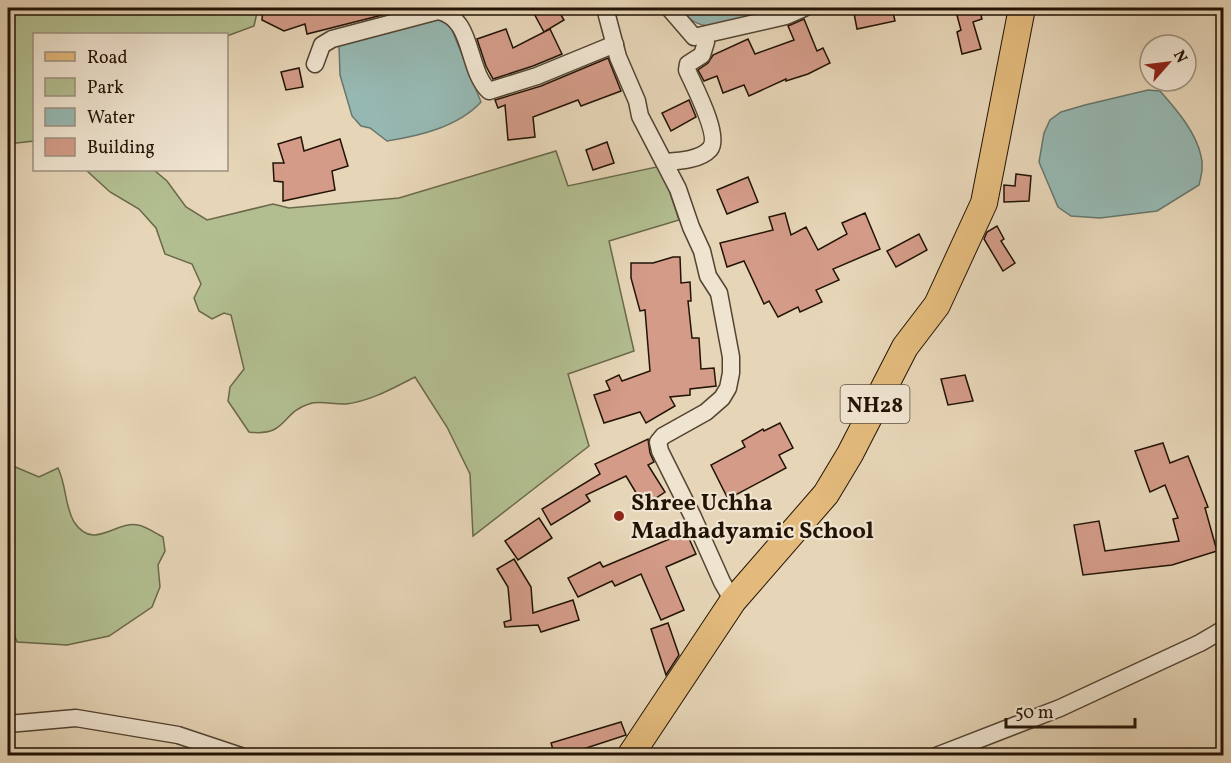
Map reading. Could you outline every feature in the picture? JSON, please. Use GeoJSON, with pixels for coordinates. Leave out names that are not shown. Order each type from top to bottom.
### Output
{"type":"FeatureCollection","features":[{"type":"Feature","properties":{"kind":"main road","name":"NH28"},"geometry":{"type":"LineString","coordinates":[[630,756],[733,601],[826,494],[850,454],[905,346],[937,305],[984,203],[1022,8]]}},
{"type":"Feature","properties":{"kind":"street"},"geometry":{"type":"LineString","coordinates":[[605,8],[618,57],[637,101],[639,116],[665,162],[702,251],[708,276],[719,294],[730,348],[731,373],[728,388],[722,398],[706,412],[663,436],[658,442],[660,451],[733,601]]}},
{"type":"Feature","properties":{"kind":"street"},"geometry":{"type":"LineString","coordinates":[[669,8],[694,37],[786,16],[804,8]]}},
{"type":"Feature","properties":{"kind":"street"},"geometry":{"type":"LineString","coordinates":[[315,64],[322,45],[332,39],[438,11],[453,16],[459,25],[483,86],[489,91],[537,76],[615,44]]}},
{"type":"Feature","properties":{"kind":"street"},"geometry":{"type":"LineString","coordinates":[[665,162],[697,157],[710,149],[713,142],[711,127],[687,70],[688,64],[702,55],[706,42],[705,35]]}},
{"type":"Feature","properties":{"kind":"street"},"geometry":{"type":"LineString","coordinates":[[936,756],[1060,708],[1200,643],[1224,629]]}},
{"type":"Feature","properties":{"kind":"street"},"geometry":{"type":"LineString","coordinates":[[8,724],[76,718],[178,735],[241,756]]}},
{"type":"Feature","properties":{"kind":"green space"},"geometry":{"type":"Polygon","coordinates":[[[8,8],[258,8],[254,26],[228,36],[228,33],[33,33],[33,141],[8,144],[8,8]]]}},
{"type":"Feature","properties":{"kind":"green space"},"geometry":{"type":"Polygon","coordinates":[[[556,151],[568,186],[661,166],[679,220],[609,241],[634,351],[568,374],[589,446],[473,536],[470,474],[447,427],[415,377],[382,394],[364,400],[346,404],[318,402],[309,404],[293,412],[271,431],[249,432],[228,401],[230,387],[244,369],[231,315],[224,313],[212,319],[199,311],[194,298],[201,284],[192,264],[165,254],[156,228],[139,209],[110,192],[87,171],[155,171],[167,181],[186,207],[207,220],[273,204],[289,208],[399,198],[556,151]]]}},
{"type":"Feature","properties":{"kind":"green space"},"geometry":{"type":"Polygon","coordinates":[[[8,462],[39,477],[58,468],[71,515],[82,531],[97,535],[130,525],[148,528],[163,537],[165,551],[158,565],[160,587],[152,607],[109,636],[67,645],[17,642],[8,618],[8,462]]]}},
{"type":"Feature","properties":{"kind":"water"},"geometry":{"type":"Polygon","coordinates":[[[681,8],[790,8],[707,26],[691,20],[681,8]]]}},
{"type":"Feature","properties":{"kind":"water"},"geometry":{"type":"Polygon","coordinates":[[[446,15],[481,102],[472,111],[450,124],[399,139],[387,141],[370,128],[361,126],[352,116],[340,75],[339,45],[446,15]]]}},
{"type":"Feature","properties":{"kind":"water"},"geometry":{"type":"Polygon","coordinates":[[[1138,92],[1162,93],[1179,113],[1195,138],[1202,163],[1199,185],[1157,211],[1100,218],[1071,216],[1058,207],[1039,162],[1044,133],[1050,120],[1061,112],[1138,92]]]}},
{"type":"Feature","properties":{"kind":"building"},"geometry":{"type":"Polygon","coordinates":[[[263,8],[410,8],[307,34],[305,24],[284,31],[262,20],[263,8]]]}},
{"type":"Feature","properties":{"kind":"building"},"geometry":{"type":"Polygon","coordinates":[[[531,8],[557,8],[564,20],[544,32],[531,8]]]}},
{"type":"Feature","properties":{"kind":"building"},"geometry":{"type":"Polygon","coordinates":[[[853,8],[892,8],[895,21],[857,29],[853,8]]]}},
{"type":"Feature","properties":{"kind":"building"},"geometry":{"type":"Polygon","coordinates":[[[955,8],[979,8],[982,19],[973,22],[981,49],[962,54],[957,32],[961,30],[955,8]]]}},
{"type":"Feature","properties":{"kind":"building"},"geometry":{"type":"Polygon","coordinates":[[[804,19],[817,51],[823,48],[830,63],[808,74],[786,81],[786,79],[749,96],[744,85],[723,93],[717,76],[704,81],[698,70],[708,63],[713,55],[748,39],[755,54],[794,40],[788,26],[804,19]]]}},
{"type":"Feature","properties":{"kind":"building"},"geometry":{"type":"Polygon","coordinates":[[[506,29],[513,48],[550,29],[562,54],[493,79],[477,39],[506,29]]]}},
{"type":"Feature","properties":{"kind":"building"},"geometry":{"type":"Polygon","coordinates":[[[608,58],[621,91],[581,106],[578,100],[533,117],[535,137],[508,140],[505,105],[498,108],[495,100],[541,86],[608,58]]]}},
{"type":"Feature","properties":{"kind":"building"},"geometry":{"type":"Polygon","coordinates":[[[299,68],[303,87],[286,90],[281,72],[299,68]]]}},
{"type":"Feature","properties":{"kind":"building"},"geometry":{"type":"Polygon","coordinates":[[[689,100],[696,117],[671,131],[662,113],[689,100]]]}},
{"type":"Feature","properties":{"kind":"building"},"geometry":{"type":"Polygon","coordinates":[[[301,137],[304,151],[340,139],[348,166],[332,171],[335,190],[283,201],[283,182],[274,181],[273,163],[284,163],[278,144],[301,137]]]}},
{"type":"Feature","properties":{"kind":"building"},"geometry":{"type":"Polygon","coordinates":[[[607,142],[614,163],[593,170],[586,150],[607,142]]]}},
{"type":"Feature","properties":{"kind":"building"},"geometry":{"type":"Polygon","coordinates":[[[1016,174],[1031,176],[1029,201],[1004,202],[1004,185],[1015,186],[1016,174]]]}},
{"type":"Feature","properties":{"kind":"building"},"geometry":{"type":"Polygon","coordinates":[[[748,177],[758,202],[727,214],[717,190],[748,177]]]}},
{"type":"Feature","properties":{"kind":"building"},"geometry":{"type":"Polygon","coordinates":[[[785,213],[791,235],[806,227],[818,250],[847,234],[842,223],[865,213],[880,249],[833,269],[839,280],[816,290],[822,302],[800,312],[798,307],[778,317],[769,301],[764,304],[744,261],[727,267],[720,243],[773,230],[769,217],[785,213]]]}},
{"type":"Feature","properties":{"kind":"building"},"geometry":{"type":"Polygon","coordinates":[[[997,226],[1004,239],[1001,241],[1015,263],[1003,271],[984,239],[987,232],[997,226]]]}},
{"type":"Feature","properties":{"kind":"building"},"geometry":{"type":"Polygon","coordinates":[[[919,234],[927,250],[896,267],[887,251],[919,234]]]}},
{"type":"Feature","properties":{"kind":"building"},"geometry":{"type":"Polygon","coordinates":[[[680,257],[681,283],[690,282],[691,301],[688,301],[692,338],[699,338],[701,369],[714,368],[716,386],[690,389],[690,395],[670,397],[675,406],[646,423],[640,412],[604,423],[594,395],[610,390],[606,381],[619,375],[622,381],[650,371],[645,310],[640,311],[631,278],[631,263],[653,263],[680,257]]]}},
{"type":"Feature","properties":{"kind":"building"},"geometry":{"type":"Polygon","coordinates":[[[965,375],[973,401],[948,405],[941,379],[965,375]]]}},
{"type":"Feature","properties":{"kind":"building"},"geometry":{"type":"Polygon","coordinates":[[[780,423],[793,448],[779,455],[786,468],[728,499],[711,465],[745,447],[742,441],[763,429],[764,431],[780,423]]]}},
{"type":"Feature","properties":{"kind":"building"},"geometry":{"type":"Polygon","coordinates":[[[648,439],[654,462],[648,465],[665,492],[644,506],[626,476],[586,495],[590,501],[551,525],[542,509],[600,474],[595,464],[648,439]]]}},
{"type":"Feature","properties":{"kind":"building"},"geometry":{"type":"Polygon","coordinates":[[[1163,443],[1170,463],[1188,456],[1208,507],[1205,508],[1217,551],[1172,565],[1083,575],[1074,525],[1099,521],[1105,551],[1179,541],[1173,519],[1178,518],[1165,485],[1150,492],[1135,451],[1163,443]]]}},
{"type":"Feature","properties":{"kind":"building"},"geometry":{"type":"Polygon","coordinates":[[[539,518],[552,538],[518,560],[505,541],[539,518]]]}},
{"type":"Feature","properties":{"kind":"building"},"geometry":{"type":"Polygon","coordinates":[[[686,532],[696,554],[666,567],[684,610],[661,620],[641,574],[615,586],[612,581],[578,597],[568,578],[600,562],[603,567],[686,532]]]}},
{"type":"Feature","properties":{"kind":"building"},"geometry":{"type":"Polygon","coordinates":[[[514,559],[531,587],[533,613],[573,600],[579,620],[541,632],[538,625],[505,627],[504,622],[511,620],[508,587],[497,569],[514,559]]]}},
{"type":"Feature","properties":{"kind":"building"},"geometry":{"type":"Polygon","coordinates":[[[668,623],[679,655],[666,675],[651,629],[668,623]]]}},
{"type":"Feature","properties":{"kind":"building"},"geometry":{"type":"Polygon","coordinates":[[[621,722],[626,735],[574,752],[575,756],[555,756],[551,743],[621,722]]]}},
{"type":"Feature","properties":{"kind":"place","name":"Shree Uchha Madhadyamic School"},"geometry":{"type":"Point","coordinates":[619,516]}}]}
